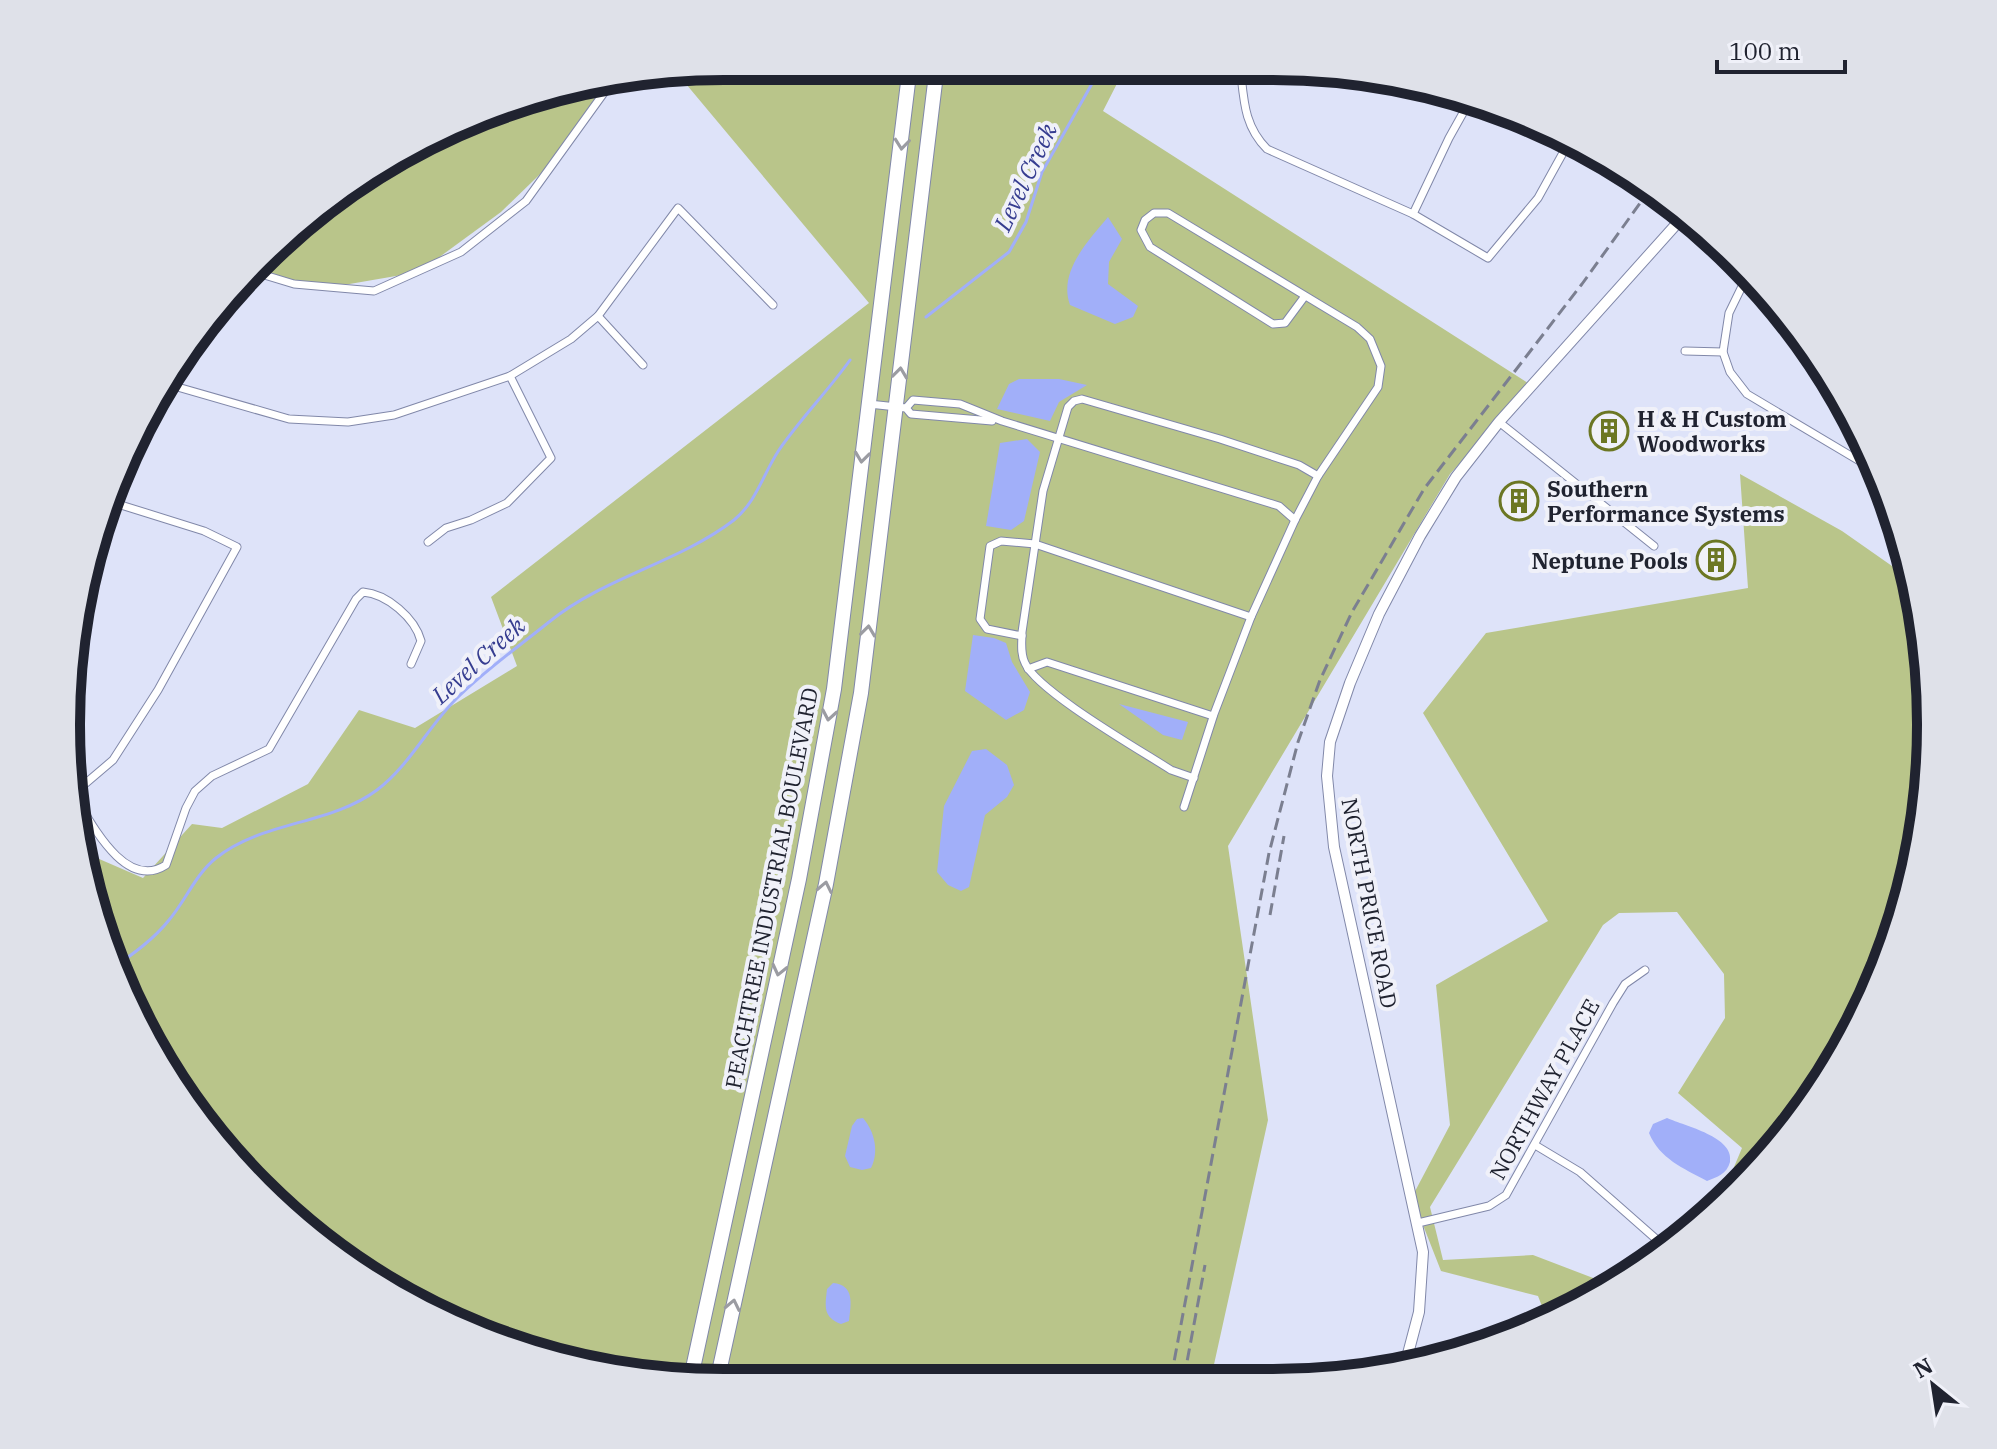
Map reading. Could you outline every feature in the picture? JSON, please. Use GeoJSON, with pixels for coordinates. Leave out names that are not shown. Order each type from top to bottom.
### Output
{"type":"FeatureCollection","features":[{"type":"Feature","properties":{"kind":"highway","name":"PEACHTREE INDUSTRIAL BOULEVARD"},"geometry":{"type":"LineString","coordinates":[[693,1368],[799,879],[829,718],[908,80]]}},
{"type":"Feature","properties":{"kind":"highway"},"geometry":{"type":"LineString","coordinates":[[720,1369],[826,884],[861,693],[901,407],[936,80]]}},
{"type":"Feature","properties":{"kind":"street"},"geometry":{"type":"LineString","coordinates":[[1242,80],[1247,118],[1254,136],[1267,149],[1413,214],[1488,258],[1538,198],[1565,150]]}},
{"type":"Feature","properties":{"kind":"street"},"geometry":{"type":"LineString","coordinates":[[264,275],[294,284],[374,291],[461,252],[526,201],[605,91]]}},
{"type":"Feature","properties":{"kind":"street"},"geometry":{"type":"LineString","coordinates":[[1413,214],[1465,110]]}},
{"type":"Feature","properties":{"kind":"street"},"geometry":{"type":"LineString","coordinates":[[176,387],[289,419],[348,422],[394,415],[510,376],[571,339],[598,316],[678,208],[773,305]]}},
{"type":"Feature","properties":{"kind":"street"},"geometry":{"type":"LineString","coordinates":[[1184,807],[1213,716],[1251,617],[1318,476],[1378,387],[1381,366],[1370,339],[1357,327],[1168,213],[1154,213],[1145,220],[1141,230],[1150,247],[1273,324],[1285,323],[1305,296]]}},
{"type":"Feature","properties":{"kind":"street","name":"NORTH PRICE ROAD"},"geometry":{"type":"LineString","coordinates":[[1408,1355],[1422,1286],[1423,1252],[1334,847],[1327,776],[1330,742],[1367,642],[1406,563],[1456,477],[1499,422],[1677,223]]}},
{"type":"Feature","properties":{"kind":"street"},"geometry":{"type":"LineString","coordinates":[[1743,285],[1729,313],[1723,352],[1730,372],[1747,394],[1861,462]]}},
{"type":"Feature","properties":{"kind":"street"},"geometry":{"type":"LineString","coordinates":[[598,316],[643,365]]}},
{"type":"Feature","properties":{"kind":"street"},"geometry":{"type":"LineString","coordinates":[[1685,351],[1723,352]]}},
{"type":"Feature","properties":{"kind":"street"},"geometry":{"type":"LineString","coordinates":[[428,542],[446,528],[507,503],[551,458],[510,376]]}},
{"type":"Feature","properties":{"kind":"street"},"geometry":{"type":"LineString","coordinates":[[1194,778],[1171,770],[1043,687],[1028,669],[1022,652],[1043,491],[1068,407],[1082,399],[1233,443],[1299,465],[1318,476]]}},
{"type":"Feature","properties":{"kind":"street"},"geometry":{"type":"LineString","coordinates":[[901,407],[913,400],[960,404],[1002,421],[1279,506],[1295,520]]}},
{"type":"Feature","properties":{"kind":"street"},"geometry":{"type":"LineString","coordinates":[[869,404],[901,407],[911,414],[1002,421]]}},
{"type":"Feature","properties":{"kind":"street"},"geometry":{"type":"LineString","coordinates":[[1499,422],[1654,546]]}},
{"type":"Feature","properties":{"kind":"street"},"geometry":{"type":"LineString","coordinates":[[83,784],[113,760],[158,690],[237,547],[204,531],[119,503]]}},
{"type":"Feature","properties":{"kind":"street"},"geometry":{"type":"LineString","coordinates":[[1022,636],[987,629],[980,619],[990,546],[1001,541],[1035,544],[1251,617]]}},
{"type":"Feature","properties":{"kind":"street"},"geometry":{"type":"LineString","coordinates":[[87,816],[114,857],[134,868],[150,872],[166,865],[195,791],[212,776],[269,749],[356,599],[363,592],[374,593],[412,621],[421,641],[411,664]]}},
{"type":"Feature","properties":{"kind":"street"},"geometry":{"type":"LineString","coordinates":[[1028,669],[1047,662],[1213,716]]}},
{"type":"Feature","properties":{"kind":"street","name":"NORTHWAY PLACE"},"geometry":{"type":"LineString","coordinates":[[1418,1223],[1489,1206],[1506,1195],[1613,1003],[1625,984],[1645,970]]}},
{"type":"Feature","properties":{"kind":"street"},"geometry":{"type":"LineString","coordinates":[[1535,1145],[1580,1172],[1658,1241]]}},
{"type":"Feature","properties":{"kind":"green space"},"geometry":{"type":"Polygon","coordinates":[[[1119,80],[1103,111],[1531,385],[1450,474],[1228,846],[1268,1120],[1213,1369],[682,1368],[599,1357],[517,1335],[478,1320],[439,1303],[366,1260],[332,1236],[269,1180],[213,1117],[166,1047],[146,1010],[114,932],[94,857],[143,878],[192,824],[222,828],[308,784],[359,710],[415,728],[517,666],[491,597],[869,303],[683,81],[1119,80]]]}},
{"type":"Feature","properties":{"kind":"green space"},"geometry":{"type":"Polygon","coordinates":[[[604,91],[567,148],[501,212],[419,272],[338,286],[261,278],[332,213],[402,166],[439,146],[517,114],[604,91]]]}},
{"type":"Feature","properties":{"kind":"green space"},"geometry":{"type":"Polygon","coordinates":[[[1740,474],[1842,531],[1898,570],[1911,640],[1917,724],[1911,809],[1895,891],[1868,971],[1831,1047],[1784,1117],[1729,1179],[1742,1148],[1678,1093],[1725,1018],[1724,974],[1677,912],[1619,913],[1603,925],[1430,1207],[1443,1260],[1533,1255],[1599,1280],[1543,1309],[1538,1296],[1441,1271],[1412,1197],[1450,1125],[1436,985],[1548,921],[1423,713],[1486,633],[1748,588],[1740,474]]]}},
{"type":"Feature","properties":{"kind":"water"},"geometry":{"type":"Polygon","coordinates":[[[1108,217],[1122,239],[1109,262],[1108,284],[1138,306],[1133,317],[1115,324],[1070,305],[1067,293],[1071,269],[1108,217]]]}},
{"type":"Feature","properties":{"kind":"water"},"geometry":{"type":"Polygon","coordinates":[[[1019,379],[1059,379],[1087,385],[1059,402],[1050,421],[997,409],[1009,384],[1019,379]]]}},
{"type":"Feature","properties":{"kind":"water"},"geometry":{"type":"Polygon","coordinates":[[[1027,439],[1040,452],[1024,521],[1011,530],[986,526],[1000,443],[1027,439]]]}},
{"type":"Feature","properties":{"kind":"water"},"geometry":{"type":"Polygon","coordinates":[[[973,635],[1006,643],[1012,662],[1030,692],[1024,710],[1006,720],[965,691],[973,635]]]}},
{"type":"Feature","properties":{"kind":"water"},"geometry":{"type":"Polygon","coordinates":[[[1119,704],[1188,722],[1182,740],[1163,735],[1119,704]]]}},
{"type":"Feature","properties":{"kind":"water"},"geometry":{"type":"Polygon","coordinates":[[[986,749],[1007,765],[1014,785],[1007,797],[985,815],[969,887],[961,891],[948,885],[937,872],[944,806],[972,751],[986,749]]]}},
{"type":"Feature","properties":{"kind":"water"},"geometry":{"type":"Polygon","coordinates":[[[863,1118],[873,1136],[875,1149],[871,1168],[862,1170],[850,1167],[845,1156],[852,1126],[857,1119],[863,1118]]]}},
{"type":"Feature","properties":{"kind":"water"},"geometry":{"type":"Polygon","coordinates":[[[1667,1118],[1717,1139],[1729,1153],[1727,1169],[1707,1181],[1666,1156],[1649,1133],[1653,1124],[1667,1118]]]}},
{"type":"Feature","properties":{"kind":"water"},"geometry":{"type":"Polygon","coordinates":[[[833,1283],[845,1287],[850,1296],[849,1321],[841,1324],[826,1311],[827,1289],[833,1283]]]}},
{"type":"Feature","properties":{"kind":"waterway","name":"Level Creek"},"geometry":{"type":"LineString","coordinates":[[926,317],[1009,252],[1026,222],[1042,172],[1094,80]]}},
{"type":"Feature","properties":{"kind":"waterway","name":"Level Creek"},"geometry":{"type":"LineString","coordinates":[[125,959],[163,927],[202,872],[216,858],[254,837],[338,810],[377,790],[399,770],[456,699],[570,606],[689,548],[734,520],[754,496],[787,438],[850,360]]}},
{"type":"Feature","properties":{"kind":"railway"},"geometry":{"type":"LineString","coordinates":[[1173,1369],[1269,853],[1298,742],[1320,680],[1352,612],[1424,489],[1582,284],[1644,198]]}},
{"type":"Feature","properties":{"kind":"railway"},"geometry":{"type":"LineString","coordinates":[[1270,915],[1284,836]]}},
{"type":"Feature","properties":{"kind":"railway"},"geometry":{"type":"LineString","coordinates":[[1186,1369],[1205,1265]]}},
{"type":"Feature","properties":{"kind":"place","name":"H & H Custom Woodworks"},"geometry":{"type":"Point","coordinates":[1609,431]}},
{"type":"Feature","properties":{"kind":"place","name":"Southern Performance Systems"},"geometry":{"type":"Point","coordinates":[1519,501]}},
{"type":"Feature","properties":{"kind":"place","name":"Neptune Pools"},"geometry":{"type":"Point","coordinates":[1716,560]}}]}
